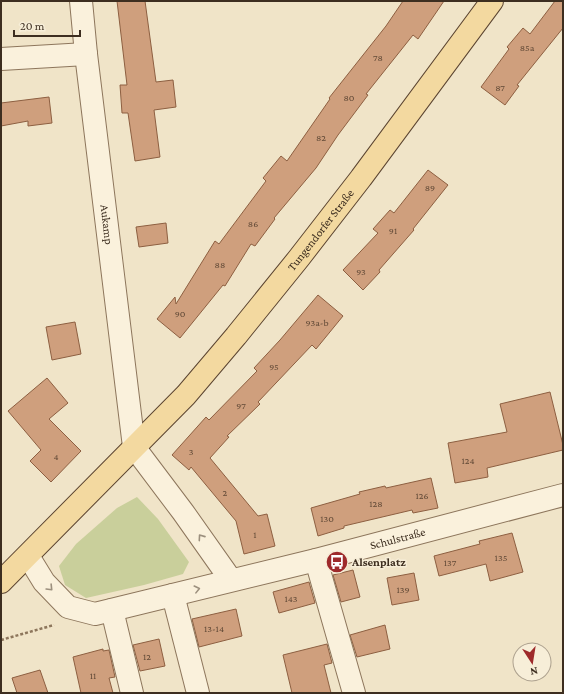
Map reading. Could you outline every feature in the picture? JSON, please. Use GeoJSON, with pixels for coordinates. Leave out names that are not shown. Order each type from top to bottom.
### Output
{"type":"FeatureCollection","features":[{"type":"Feature","properties":{"kind":"main road","name":"Tungendorfer Straße"},"geometry":{"type":"LineString","coordinates":[[134,447],[186,395],[299,258],[361,178],[492,1]]}},
{"type":"Feature","properties":{"kind":"main road"},"geometry":{"type":"LineString","coordinates":[[1,582],[134,447]]}},
{"type":"Feature","properties":{"kind":"street","name":"Aukamp"},"geometry":{"type":"LineString","coordinates":[[81,1],[86,54],[134,447]]}},
{"type":"Feature","properties":{"kind":"street"},"geometry":{"type":"LineString","coordinates":[[1,60],[86,54]]}},
{"type":"Feature","properties":{"kind":"street"},"geometry":{"type":"LineString","coordinates":[[28,556],[44,582],[68,606],[95,614],[173,596],[231,580],[134,447]]}},
{"type":"Feature","properties":{"kind":"street","name":"Schulstraße"},"geometry":{"type":"LineString","coordinates":[[231,580],[316,560],[563,495]]}},
{"type":"Feature","properties":{"kind":"street"},"geometry":{"type":"LineString","coordinates":[[316,560],[354,693]]}},
{"type":"Feature","properties":{"kind":"street"},"geometry":{"type":"LineString","coordinates":[[173,596],[198,693]]}},
{"type":"Feature","properties":{"kind":"street"},"geometry":{"type":"LineString","coordinates":[[112,610],[132,693]]}},
{"type":"Feature","properties":{"kind":"path"},"geometry":{"type":"LineString","coordinates":[[1,640],[59,624]]}},
{"type":"Feature","properties":{"kind":"green space"},"geometry":{"type":"Polygon","coordinates":[[[137,497],[158,519],[189,562],[183,574],[144,585],[86,598],[65,585],[59,566],[76,544],[117,508],[137,497]]]}},
{"type":"Feature","properties":{"kind":"building"},"geometry":{"type":"Polygon","coordinates":[[[117,1],[145,1],[156,82],[173,80],[176,107],[154,110],[160,157],[135,161],[128,113],[122,113],[120,85],[127,85],[117,1]]]}},
{"type":"Feature","properties":{"kind":"building"},"geometry":{"type":"Polygon","coordinates":[[[403,1],[444,1],[418,39],[413,35],[366,94],[368,95],[338,135],[316,168],[274,218],[275,219],[255,246],[251,244],[225,286],[223,285],[180,338],[157,319],[175,297],[176,304],[215,241],[219,244],[266,181],[263,178],[281,156],[287,161],[330,99],[329,98],[386,26],[403,1]]]}},
{"type":"Feature","properties":{"kind":"building"},"geometry":{"type":"Polygon","coordinates":[[[555,1],[563,1],[563,28],[517,85],[519,86],[505,105],[481,87],[509,49],[507,47],[523,28],[530,34],[555,1]]]}},
{"type":"Feature","properties":{"kind":"building"},"geometry":{"type":"Polygon","coordinates":[[[49,97],[52,123],[28,126],[28,121],[1,126],[1,103],[49,97]]]}},
{"type":"Feature","properties":{"kind":"building"},"geometry":{"type":"Polygon","coordinates":[[[428,170],[448,185],[413,229],[414,230],[379,270],[380,272],[363,290],[343,270],[378,233],[373,229],[390,210],[394,213],[428,170]]]}},
{"type":"Feature","properties":{"kind":"building"},"geometry":{"type":"Polygon","coordinates":[[[166,223],[168,243],[139,247],[136,227],[166,223]]]}},
{"type":"Feature","properties":{"kind":"building"},"geometry":{"type":"Polygon","coordinates":[[[318,295],[343,316],[316,349],[312,345],[258,402],[260,404],[227,436],[229,437],[210,458],[258,516],[267,514],[275,546],[244,554],[236,521],[191,467],[189,470],[172,455],[206,417],[209,420],[257,371],[254,368],[318,295]]]}},
{"type":"Feature","properties":{"kind":"building"},"geometry":{"type":"Polygon","coordinates":[[[75,322],[81,354],[52,360],[46,327],[75,322]]]}},
{"type":"Feature","properties":{"kind":"building"},"geometry":{"type":"Polygon","coordinates":[[[47,378],[68,403],[49,419],[81,451],[51,482],[30,461],[41,450],[8,411],[47,378]]]}},
{"type":"Feature","properties":{"kind":"building"},"geometry":{"type":"Polygon","coordinates":[[[550,392],[563,450],[487,468],[488,477],[455,483],[448,443],[507,432],[500,404],[550,392]]]}},
{"type":"Feature","properties":{"kind":"building"},"geometry":{"type":"Polygon","coordinates":[[[431,478],[438,508],[413,513],[412,510],[344,526],[344,528],[318,536],[311,508],[360,494],[359,492],[385,486],[386,488],[431,478]]]}},
{"type":"Feature","properties":{"kind":"building"},"geometry":{"type":"Polygon","coordinates":[[[512,533],[523,572],[490,581],[486,564],[439,576],[434,556],[480,544],[479,541],[512,533]]]}},
{"type":"Feature","properties":{"kind":"building"},"geometry":{"type":"Polygon","coordinates":[[[353,570],[360,597],[341,602],[333,575],[353,570]]]}},
{"type":"Feature","properties":{"kind":"building"},"geometry":{"type":"Polygon","coordinates":[[[414,573],[419,600],[392,605],[387,578],[414,573]]]}},
{"type":"Feature","properties":{"kind":"building"},"geometry":{"type":"Polygon","coordinates":[[[309,582],[315,603],[279,613],[273,592],[309,582]]]}},
{"type":"Feature","properties":{"kind":"building"},"geometry":{"type":"Polygon","coordinates":[[[236,609],[242,636],[199,647],[192,619],[236,609]]]}},
{"type":"Feature","properties":{"kind":"building"},"geometry":{"type":"Polygon","coordinates":[[[385,625],[390,649],[357,657],[350,635],[385,625]]]}},
{"type":"Feature","properties":{"kind":"building"},"geometry":{"type":"Polygon","coordinates":[[[159,639],[165,666],[140,671],[133,645],[159,639]]]}},
{"type":"Feature","properties":{"kind":"building"},"geometry":{"type":"Polygon","coordinates":[[[327,644],[332,663],[324,665],[331,693],[292,693],[283,655],[327,644]]]}},
{"type":"Feature","properties":{"kind":"building"},"geometry":{"type":"Polygon","coordinates":[[[103,649],[103,651],[109,650],[115,677],[109,678],[113,693],[81,693],[73,657],[103,649]]]}},
{"type":"Feature","properties":{"kind":"building"},"geometry":{"type":"Polygon","coordinates":[[[40,670],[48,693],[17,693],[12,678],[40,670]]]}},
{"type":"Feature","properties":{"kind":"place","name":"Alsenplatz"},"geometry":{"type":"Point","coordinates":[337,562]}}]}
